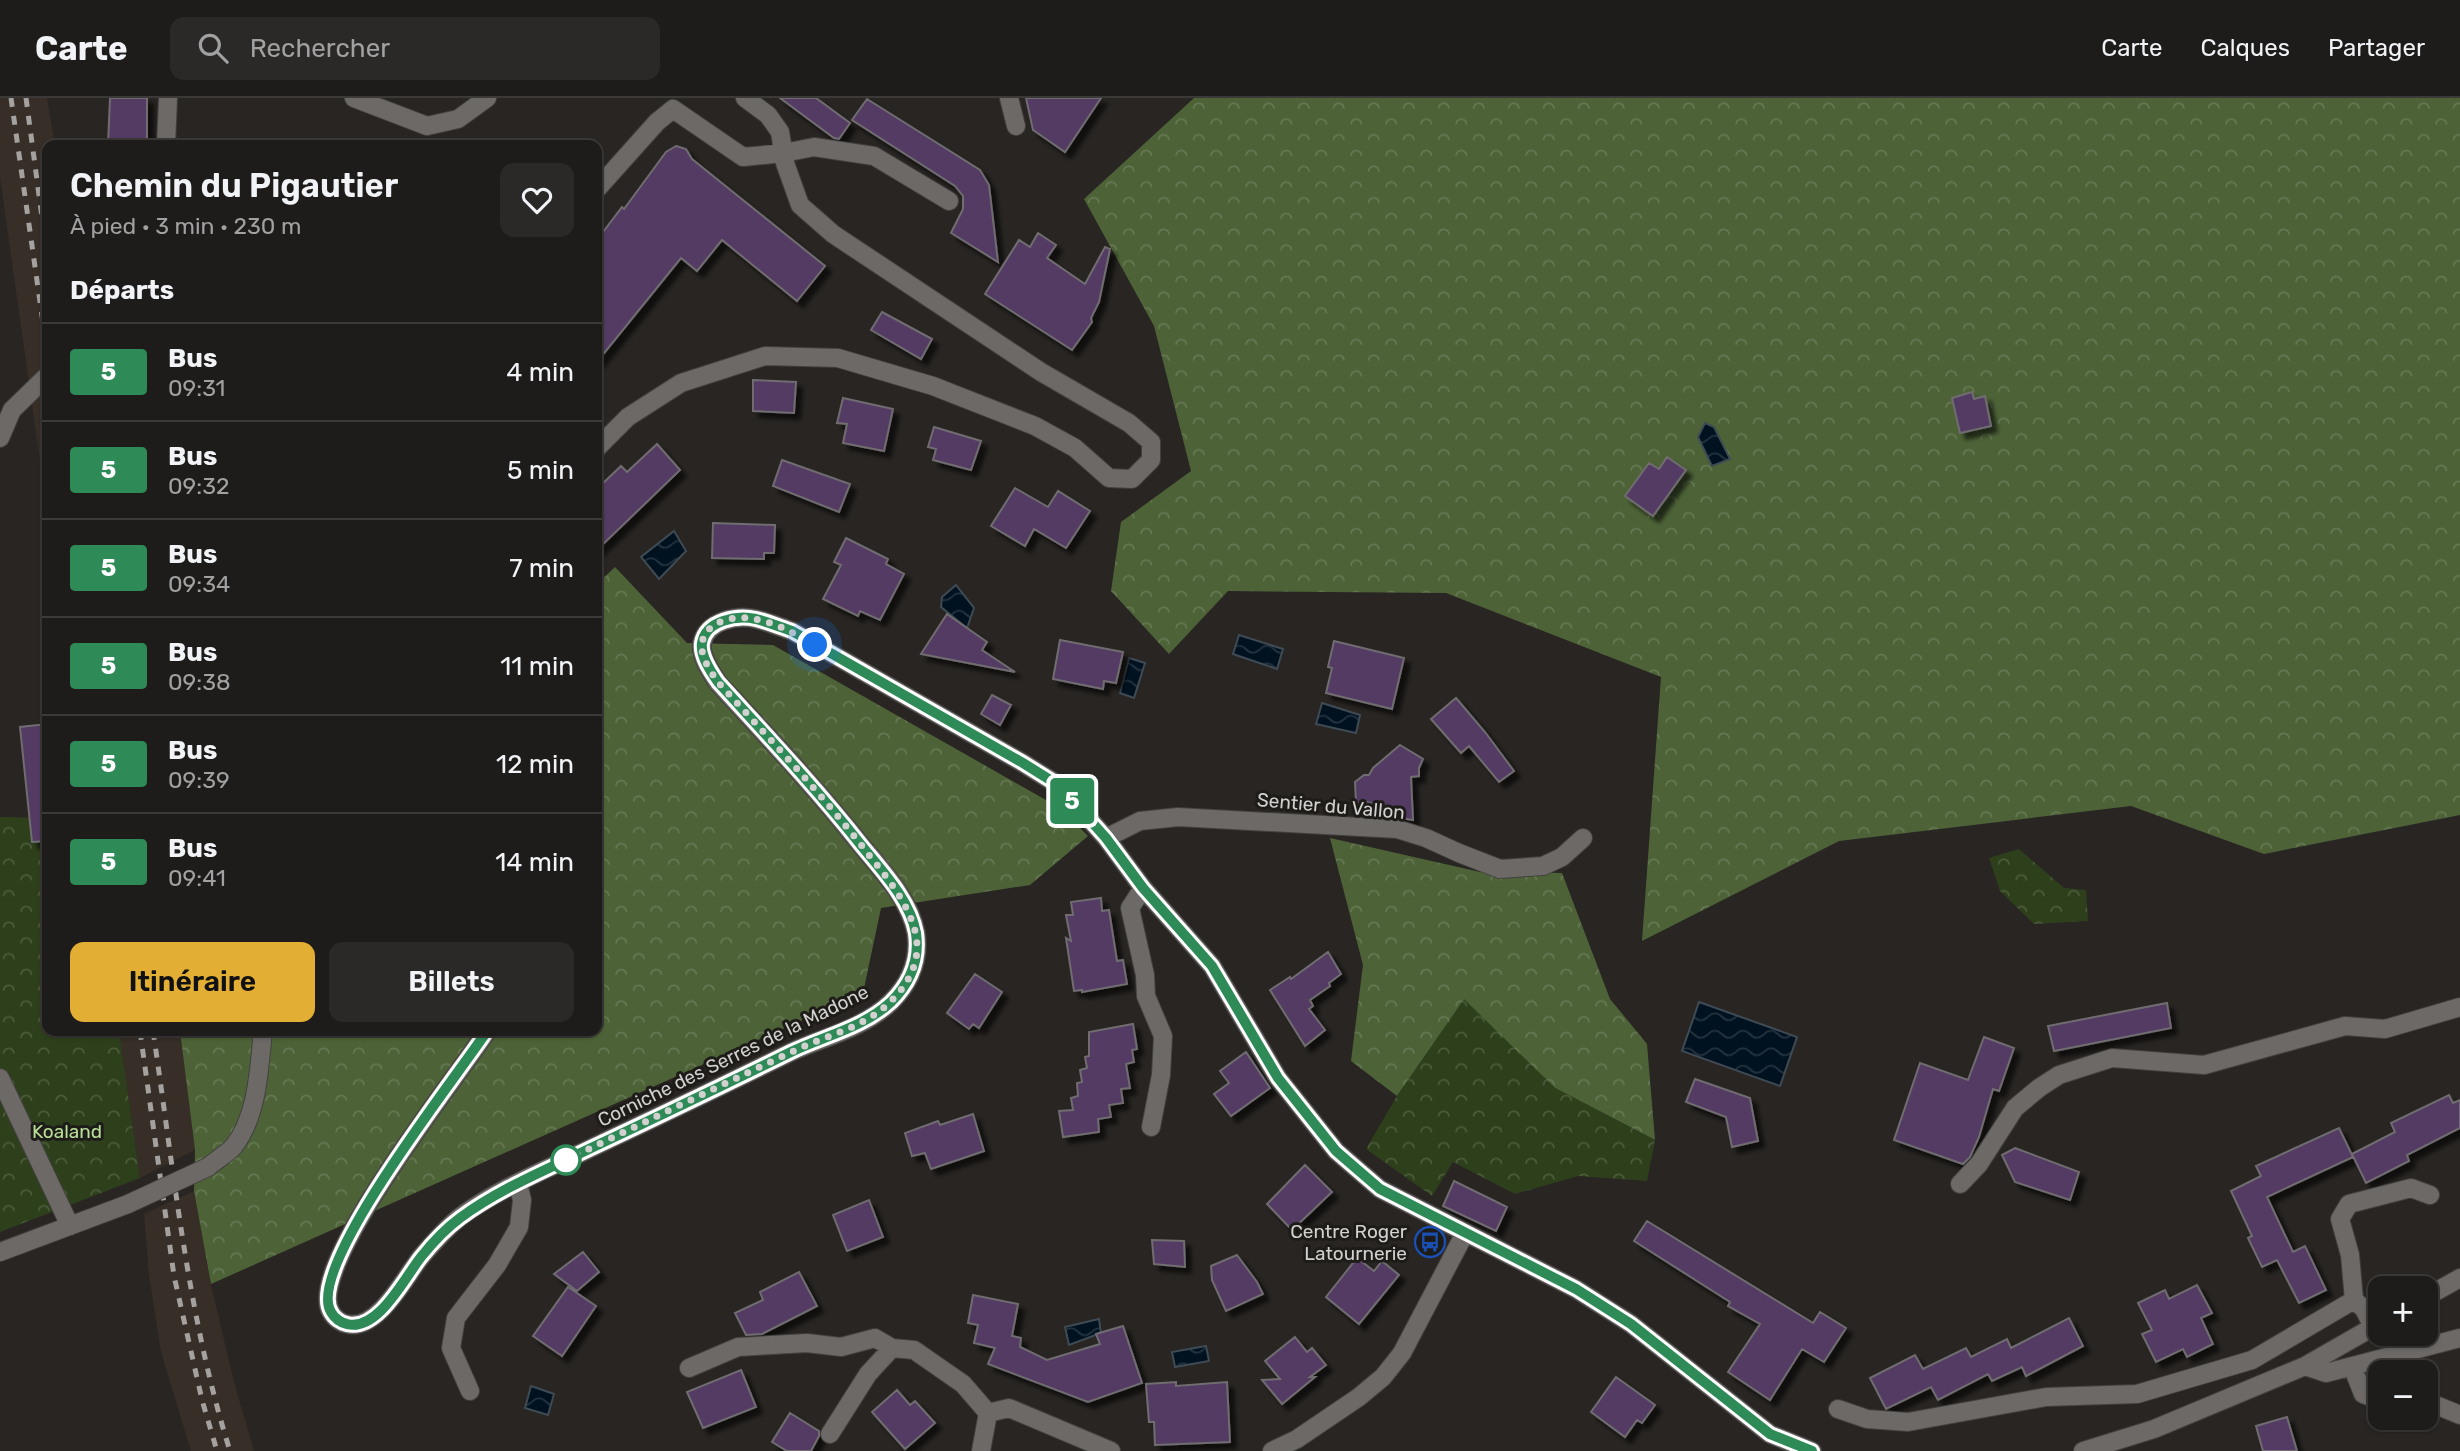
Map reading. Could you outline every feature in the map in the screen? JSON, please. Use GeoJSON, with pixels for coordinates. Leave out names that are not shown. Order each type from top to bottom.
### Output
{"type":"FeatureCollection","features":[{"type":"Feature","properties":{"kind":"street"},"geometry":{"type":"LineString","coordinates":[[166,140],[169,98]]}},
{"type":"Feature","properties":{"kind":"street"},"geometry":{"type":"LineString","coordinates":[[354,98],[427,125],[458,119],[487,98]]}},
{"type":"Feature","properties":{"kind":"street"},"geometry":{"type":"LineString","coordinates":[[602,443],[628,417],[681,383],[765,356],[838,358],[933,386],[1035,426],[1074,448],[1109,478],[1132,479],[1151,460],[1151,442],[1129,423],[1041,372],[833,234],[800,205],[783,153],[780,132],[768,115],[745,98]]}},
{"type":"Feature","properties":{"kind":"street"},"geometry":{"type":"LineString","coordinates":[[1009,98],[1016,126]]}},
{"type":"Feature","properties":{"kind":"street"},"geometry":{"type":"LineString","coordinates":[[602,184],[657,121],[673,109],[743,157],[814,147],[874,156],[949,201]]}},
{"type":"Feature","properties":{"kind":"street"},"geometry":{"type":"LineString","coordinates":[[0,438],[12,410],[42,381]]}},
{"type":"Feature","properties":{"kind":"street","name":"Corniche des Serres de la Madone"},"geometry":{"type":"LineString","coordinates":[[483,1036],[416,1128],[378,1186],[335,1266],[327,1292],[330,1311],[342,1323],[356,1326],[374,1316],[393,1297],[418,1260],[447,1227],[472,1209],[518,1183],[799,1049],[867,1020],[889,1004],[906,986],[917,962],[916,933],[907,906],[822,796],[718,682],[706,663],[702,644],[709,628],[728,619],[754,618],[792,631],[1055,783],[1106,838],[1143,888],[1212,966],[1278,1078],[1336,1151],[1380,1189],[1587,1296],[1631,1324],[1770,1434],[1812,1451]]}},
{"type":"Feature","properties":{"kind":"street","name":"Sentier du Vallon"},"geometry":{"type":"LineString","coordinates":[[1106,838],[1140,821],[1178,817],[1397,829],[1426,838],[1500,869],[1543,866],[1562,857],[1583,838]]}},
{"type":"Feature","properties":{"kind":"street"},"geometry":{"type":"LineString","coordinates":[[1143,888],[1130,908],[1145,975],[1146,996],[1163,1036],[1161,1075],[1151,1127]]}},
{"type":"Feature","properties":{"kind":"street"},"geometry":{"type":"LineString","coordinates":[[1960,1184],[1979,1164],[2015,1108],[2059,1075],[2112,1058],[2204,1065],[2344,1026],[2385,1029],[2460,1007]]}},
{"type":"Feature","properties":{"kind":"street"},"geometry":{"type":"LineString","coordinates":[[0,1252],[128,1204],[208,1167],[233,1147],[248,1118],[257,1080],[262,1036]]}},
{"type":"Feature","properties":{"kind":"street"},"geometry":{"type":"LineString","coordinates":[[0,1078],[70,1226]]}},
{"type":"Feature","properties":{"kind":"street"},"geometry":{"type":"LineString","coordinates":[[470,1391],[451,1348],[456,1318],[498,1265],[519,1227],[522,1200],[518,1183]]}},
{"type":"Feature","properties":{"kind":"street"},"geometry":{"type":"LineString","coordinates":[[2368,1314],[2354,1300],[2350,1255],[2340,1219],[2348,1204],[2411,1188],[2430,1195]]}},
{"type":"Feature","properties":{"kind":"street"},"geometry":{"type":"LineString","coordinates":[[1272,1451],[1297,1439],[1359,1397],[1383,1377],[1402,1353],[1465,1233]]}},
{"type":"Feature","properties":{"kind":"street"},"geometry":{"type":"LineString","coordinates":[[2438,1290],[2460,1278]]}},
{"type":"Feature","properties":{"kind":"street"},"geometry":{"type":"LineString","coordinates":[[1838,1409],[1867,1419],[1908,1422],[2046,1397],[2137,1394],[2252,1360],[2354,1300]]}},
{"type":"Feature","properties":{"kind":"street"},"geometry":{"type":"LineString","coordinates":[[2083,1451],[2154,1429],[2305,1366],[2368,1330]]}},
{"type":"Feature","properties":{"kind":"street"},"geometry":{"type":"LineString","coordinates":[[689,1368],[737,1347],[807,1343],[841,1347],[875,1338],[892,1348],[914,1350],[963,1384],[988,1413]]}},
{"type":"Feature","properties":{"kind":"street"},"geometry":{"type":"LineString","coordinates":[[2305,1366],[2326,1373],[2460,1338]]}},
{"type":"Feature","properties":{"kind":"street"},"geometry":{"type":"LineString","coordinates":[[830,1434],[868,1374],[892,1348]]}},
{"type":"Feature","properties":{"kind":"street"},"geometry":{"type":"LineString","coordinates":[[2353,1366],[2363,1394],[2368,1396]]}},
{"type":"Feature","properties":{"kind":"street"},"geometry":{"type":"LineString","coordinates":[[2438,1406],[2460,1415]]}},
{"type":"Feature","properties":{"kind":"street"},"geometry":{"type":"LineString","coordinates":[[988,1413],[1009,1408],[1111,1451]]}},
{"type":"Feature","properties":{"kind":"street"},"geometry":{"type":"LineString","coordinates":[[981,1451],[988,1413]]}},
{"type":"Feature","properties":{"kind":"shaded area"},"geometry":{"type":"Polygon","coordinates":[[[0,98],[47,98],[54,140],[42,140],[42,475],[0,177],[0,98]]]}},
{"type":"Feature","properties":{"kind":"shaded area"},"geometry":{"type":"Polygon","coordinates":[[[120,1036],[181,1036],[195,1150],[140,1178],[120,1036]]]}},
{"type":"Feature","properties":{"kind":"shaded area"},"geometry":{"type":"Polygon","coordinates":[[[194,1191],[211,1285],[254,1451],[191,1451],[161,1352],[149,1275],[144,1214],[194,1191]]]}},
{"type":"Feature","properties":{"kind":"green space"},"geometry":{"type":"Polygon","coordinates":[[[1194,98],[2460,98],[2460,815],[2264,854],[2131,806],[1839,841],[1642,941],[1661,677],[1446,593],[1228,591],[1169,654],[1111,591],[1121,522],[1191,471],[1154,326],[1084,199],[1194,98]]]}},
{"type":"Feature","properties":{"kind":"green space"},"geometry":{"type":"Polygon","coordinates":[[[615,567],[687,643],[773,645],[1060,808],[1088,836],[1030,885],[881,908],[863,993],[211,1284],[194,1191],[195,1150],[181,1036],[602,1036],[602,579],[615,567]]]}},
{"type":"Feature","properties":{"kind":"green space","name":"Koaland"},"geometry":{"type":"Polygon","coordinates":[[[0,817],[42,818],[42,1036],[120,1036],[140,1178],[0,1232],[0,817]]]}},
{"type":"Feature","properties":{"kind":"green space"},"geometry":{"type":"Polygon","coordinates":[[[1330,838],[1480,872],[1562,873],[1610,999],[1647,1044],[1655,1140],[1555,1088],[1464,1000],[1397,1096],[1351,1061],[1363,965],[1330,838]]]}},
{"type":"Feature","properties":{"kind":"green space"},"geometry":{"type":"Polygon","coordinates":[[[2019,849],[2064,888],[2086,890],[2088,921],[2034,924],[2000,891],[1989,858],[2019,849]]]}},
{"type":"Feature","properties":{"kind":"green space"},"geometry":{"type":"Polygon","coordinates":[[[1464,999],[1555,1088],[1655,1140],[1647,1181],[1578,1176],[1515,1194],[1453,1162],[1432,1196],[1366,1149],[1397,1096],[1464,999]]]}},
{"type":"Feature","properties":{"kind":"water"},"geometry":{"type":"Polygon","coordinates":[[[1705,423],[1714,427],[1730,459],[1712,466],[1698,437],[1705,423]]]}},
{"type":"Feature","properties":{"kind":"water"},"geometry":{"type":"Polygon","coordinates":[[[674,531],[686,551],[659,579],[641,557],[674,531]]]}},
{"type":"Feature","properties":{"kind":"water"},"geometry":{"type":"Polygon","coordinates":[[[956,585],[974,608],[967,628],[941,607],[942,597],[956,585]]]}},
{"type":"Feature","properties":{"kind":"water"},"geometry":{"type":"Polygon","coordinates":[[[1239,635],[1283,649],[1277,669],[1233,654],[1239,635]]]}},
{"type":"Feature","properties":{"kind":"water"},"geometry":{"type":"Polygon","coordinates":[[[1129,658],[1145,663],[1134,698],[1120,693],[1129,658]]]}},
{"type":"Feature","properties":{"kind":"water"},"geometry":{"type":"Polygon","coordinates":[[[1322,703],[1360,715],[1356,733],[1316,724],[1322,703]]]}},
{"type":"Feature","properties":{"kind":"water"},"geometry":{"type":"Polygon","coordinates":[[[1699,1002],[1797,1037],[1780,1086],[1682,1051],[1699,1002]]]}},
{"type":"Feature","properties":{"kind":"water"},"geometry":{"type":"Polygon","coordinates":[[[1099,1319],[1101,1333],[1069,1345],[1065,1327],[1099,1319]]]}},
{"type":"Feature","properties":{"kind":"water"},"geometry":{"type":"Polygon","coordinates":[[[1206,1346],[1209,1361],[1175,1367],[1172,1352],[1206,1346]]]}},
{"type":"Feature","properties":{"kind":"water"},"geometry":{"type":"Polygon","coordinates":[[[531,1386],[554,1394],[548,1415],[525,1408],[531,1386]]]}},
{"type":"Feature","properties":{"kind":"building"},"geometry":{"type":"Polygon","coordinates":[[[110,98],[147,98],[147,140],[108,140],[110,98]]]}},
{"type":"Feature","properties":{"kind":"building"},"geometry":{"type":"Polygon","coordinates":[[[780,98],[816,98],[850,123],[839,139],[834,138],[780,98]]]}},
{"type":"Feature","properties":{"kind":"building"},"geometry":{"type":"Polygon","coordinates":[[[1026,98],[1101,98],[1065,152],[1033,130],[1026,98]]]}},
{"type":"Feature","properties":{"kind":"building"},"geometry":{"type":"Polygon","coordinates":[[[867,99],[980,170],[989,185],[998,262],[951,233],[963,209],[963,196],[955,186],[852,120],[867,99]]]}},
{"type":"Feature","properties":{"kind":"building"},"geometry":{"type":"Polygon","coordinates":[[[676,146],[686,149],[692,159],[825,266],[797,301],[722,240],[697,271],[681,258],[602,356],[602,233],[622,207],[624,209],[666,152],[676,146]]]}},
{"type":"Feature","properties":{"kind":"building"},"geometry":{"type":"Polygon","coordinates":[[[1038,233],[1056,245],[1047,258],[1085,284],[1105,247],[1110,249],[1092,322],[1072,350],[985,294],[1019,240],[1030,247],[1038,233]]]}},
{"type":"Feature","properties":{"kind":"building"},"geometry":{"type":"Polygon","coordinates":[[[882,312],[932,339],[921,359],[871,330],[882,312]]]}},
{"type":"Feature","properties":{"kind":"building"},"geometry":{"type":"Polygon","coordinates":[[[753,380],[796,382],[794,413],[753,411],[753,380]]]}},
{"type":"Feature","properties":{"kind":"building"},"geometry":{"type":"Polygon","coordinates":[[[1972,392],[1974,399],[1985,396],[1991,426],[1960,433],[1952,398],[1972,392]]]}},
{"type":"Feature","properties":{"kind":"building"},"geometry":{"type":"Polygon","coordinates":[[[843,398],[893,409],[884,451],[843,443],[847,424],[837,423],[843,398]]]}},
{"type":"Feature","properties":{"kind":"building"},"geometry":{"type":"Polygon","coordinates":[[[934,427],[981,441],[971,470],[933,460],[936,449],[928,447],[934,427]]]}},
{"type":"Feature","properties":{"kind":"building"},"geometry":{"type":"Polygon","coordinates":[[[657,444],[680,470],[602,545],[602,484],[621,466],[627,472],[657,444]]]}},
{"type":"Feature","properties":{"kind":"building"},"geometry":{"type":"Polygon","coordinates":[[[1667,457],[1686,470],[1653,516],[1625,496],[1649,463],[1659,469],[1667,457]]]}},
{"type":"Feature","properties":{"kind":"building"},"geometry":{"type":"Polygon","coordinates":[[[782,460],[850,484],[839,512],[773,486],[782,460]]]}},
{"type":"Feature","properties":{"kind":"building"},"geometry":{"type":"Polygon","coordinates":[[[1015,488],[1048,507],[1058,491],[1090,511],[1066,548],[1034,529],[1025,546],[991,526],[1015,488]]]}},
{"type":"Feature","properties":{"kind":"building"},"geometry":{"type":"Polygon","coordinates":[[[713,523],[775,525],[774,553],[764,553],[764,559],[712,558],[713,523]]]}},
{"type":"Feature","properties":{"kind":"building"},"geometry":{"type":"Polygon","coordinates":[[[846,538],[888,559],[886,564],[904,574],[880,620],[860,611],[858,616],[823,599],[841,565],[834,562],[846,538]]]}},
{"type":"Feature","properties":{"kind":"building"},"geometry":{"type":"Polygon","coordinates":[[[947,614],[987,642],[982,650],[1015,672],[921,654],[947,614]]]}},
{"type":"Feature","properties":{"kind":"building"},"geometry":{"type":"Polygon","coordinates":[[[1060,640],[1123,652],[1116,683],[1104,681],[1103,689],[1053,679],[1060,640]]]}},
{"type":"Feature","properties":{"kind":"building"},"geometry":{"type":"Polygon","coordinates":[[[1334,641],[1404,658],[1392,709],[1326,693],[1332,668],[1328,667],[1334,641]]]}},
{"type":"Feature","properties":{"kind":"building"},"geometry":{"type":"Polygon","coordinates":[[[992,695],[1011,705],[1000,725],[981,714],[992,695]]]}},
{"type":"Feature","properties":{"kind":"building"},"geometry":{"type":"Polygon","coordinates":[[[1456,698],[1514,771],[1499,782],[1469,746],[1461,753],[1431,719],[1456,698]]]}},
{"type":"Feature","properties":{"kind":"building"},"geometry":{"type":"Polygon","coordinates":[[[42,725],[42,841],[32,842],[20,727],[42,725]]]}},
{"type":"Feature","properties":{"kind":"building"},"geometry":{"type":"Polygon","coordinates":[[[1400,745],[1423,759],[1419,776],[1411,777],[1413,820],[1388,816],[1388,808],[1367,802],[1356,803],[1355,782],[1364,775],[1369,775],[1373,768],[1400,745]]]}},
{"type":"Feature","properties":{"kind":"building"},"geometry":{"type":"Polygon","coordinates":[[[1101,898],[1102,911],[1109,910],[1117,961],[1123,960],[1127,984],[1074,991],[1066,938],[1071,941],[1066,915],[1073,915],[1071,902],[1101,898]]]}},
{"type":"Feature","properties":{"kind":"building"},"geometry":{"type":"Polygon","coordinates":[[[1328,952],[1341,974],[1329,983],[1330,986],[1310,1000],[1313,1006],[1309,1009],[1325,1030],[1305,1046],[1270,990],[1290,977],[1291,979],[1328,952]]]}},
{"type":"Feature","properties":{"kind":"building"},"geometry":{"type":"Polygon","coordinates":[[[975,974],[1002,992],[979,1028],[973,1024],[969,1029],[947,1013],[975,974]]]}},
{"type":"Feature","properties":{"kind":"building"},"geometry":{"type":"Polygon","coordinates":[[[2167,1003],[2171,1028],[2054,1051],[2048,1026],[2167,1003]]]}},
{"type":"Feature","properties":{"kind":"building"},"geometry":{"type":"Polygon","coordinates":[[[1133,1024],[1137,1049],[1132,1050],[1134,1062],[1126,1064],[1130,1088],[1121,1089],[1123,1103],[1109,1105],[1111,1117],[1098,1119],[1099,1132],[1063,1137],[1059,1111],[1073,1110],[1071,1098],[1078,1096],[1077,1083],[1082,1082],[1080,1070],[1087,1068],[1085,1057],[1089,1056],[1089,1032],[1133,1024]]]}},
{"type":"Feature","properties":{"kind":"building"},"geometry":{"type":"Polygon","coordinates":[[[1984,1037],[2014,1048],[1999,1091],[1993,1089],[1979,1137],[1970,1157],[1963,1164],[1894,1140],[1920,1063],[1968,1080],[1984,1037]]]}},
{"type":"Feature","properties":{"kind":"building"},"geometry":{"type":"Polygon","coordinates":[[[1246,1052],[1270,1088],[1231,1116],[1214,1094],[1229,1083],[1220,1071],[1246,1052]]]}},
{"type":"Feature","properties":{"kind":"building"},"geometry":{"type":"Polygon","coordinates":[[[1695,1079],[1750,1098],[1758,1141],[1732,1147],[1726,1117],[1686,1102],[1695,1079]]]}},
{"type":"Feature","properties":{"kind":"building"},"geometry":{"type":"Polygon","coordinates":[[[2449,1095],[2453,1103],[2460,1100],[2460,1128],[2407,1155],[2409,1161],[2366,1183],[2352,1154],[2395,1132],[2391,1123],[2449,1095]]]}},
{"type":"Feature","properties":{"kind":"building"},"geometry":{"type":"Polygon","coordinates":[[[973,1114],[984,1151],[931,1169],[925,1153],[912,1156],[905,1133],[938,1121],[940,1125],[973,1114]]]}},
{"type":"Feature","properties":{"kind":"building"},"geometry":{"type":"Polygon","coordinates":[[[2339,1128],[2353,1157],[2267,1197],[2293,1252],[2305,1246],[2326,1290],[2299,1303],[2277,1260],[2262,1267],[2248,1238],[2252,1236],[2231,1191],[2261,1176],[2256,1166],[2339,1128]]]}},
{"type":"Feature","properties":{"kind":"building"},"geometry":{"type":"Polygon","coordinates":[[[2015,1148],[2079,1172],[2070,1200],[2015,1182],[2002,1155],[2015,1148]]]}},
{"type":"Feature","properties":{"kind":"building"},"geometry":{"type":"Polygon","coordinates":[[[1305,1165],[1332,1192],[1292,1230],[1267,1204],[1305,1165]]]}},
{"type":"Feature","properties":{"kind":"building"},"geometry":{"type":"Polygon","coordinates":[[[1454,1181],[1507,1207],[1496,1231],[1443,1206],[1454,1181]]]}},
{"type":"Feature","properties":{"kind":"building"},"geometry":{"type":"Polygon","coordinates":[[[869,1200],[883,1237],[847,1251],[833,1215],[869,1200]]]}},
{"type":"Feature","properties":{"kind":"building"},"geometry":{"type":"Polygon","coordinates":[[[1647,1221],[1813,1323],[1820,1312],[1846,1328],[1824,1362],[1802,1349],[1770,1400],[1728,1372],[1760,1324],[1728,1306],[1730,1302],[1634,1241],[1647,1221]]]}},
{"type":"Feature","properties":{"kind":"building"},"geometry":{"type":"Polygon","coordinates":[[[1152,1240],[1184,1241],[1185,1267],[1154,1264],[1152,1240]]]}},
{"type":"Feature","properties":{"kind":"building"},"geometry":{"type":"Polygon","coordinates":[[[583,1252],[599,1272],[577,1291],[554,1274],[583,1252]]]}},
{"type":"Feature","properties":{"kind":"building"},"geometry":{"type":"Polygon","coordinates":[[[1237,1255],[1263,1294],[1226,1311],[1212,1280],[1211,1266],[1237,1255]]]}},
{"type":"Feature","properties":{"kind":"building"},"geometry":{"type":"Polygon","coordinates":[[[1357,1258],[1374,1271],[1382,1261],[1399,1275],[1359,1324],[1326,1297],[1357,1258]]]}},
{"type":"Feature","properties":{"kind":"building"},"geometry":{"type":"Polygon","coordinates":[[[799,1272],[817,1306],[762,1334],[746,1335],[735,1313],[763,1300],[760,1292],[799,1272]]]}},
{"type":"Feature","properties":{"kind":"building"},"geometry":{"type":"Polygon","coordinates":[[[2197,1285],[2212,1313],[2201,1318],[2213,1344],[2187,1357],[2183,1349],[2156,1362],[2142,1334],[2152,1330],[2138,1303],[2165,1290],[2169,1299],[2197,1285]]]}},
{"type":"Feature","properties":{"kind":"building"},"geometry":{"type":"Polygon","coordinates":[[[568,1287],[596,1306],[562,1356],[533,1336],[568,1287]]]}},
{"type":"Feature","properties":{"kind":"building"},"geometry":{"type":"Polygon","coordinates":[[[973,1295],[1018,1304],[1012,1336],[1021,1338],[1020,1347],[1047,1360],[1100,1344],[1096,1334],[1123,1326],[1142,1383],[1088,1402],[988,1364],[995,1348],[974,1343],[978,1325],[968,1323],[973,1295]]]}},
{"type":"Feature","properties":{"kind":"building"},"geometry":{"type":"Polygon","coordinates":[[[2069,1318],[2083,1346],[2026,1376],[2022,1367],[1992,1381],[1988,1374],[1938,1400],[1931,1387],[1886,1409],[1870,1378],[1915,1355],[1923,1369],[1966,1348],[1971,1357],[2007,1339],[2011,1348],[2069,1318]]]}},
{"type":"Feature","properties":{"kind":"building"},"geometry":{"type":"Polygon","coordinates":[[[1295,1337],[1307,1352],[1312,1348],[1326,1365],[1282,1404],[1262,1380],[1280,1379],[1265,1361],[1295,1337]]]}},
{"type":"Feature","properties":{"kind":"building"},"geometry":{"type":"Polygon","coordinates":[[[741,1370],[756,1407],[703,1428],[687,1392],[741,1370]]]}},
{"type":"Feature","properties":{"kind":"building"},"geometry":{"type":"Polygon","coordinates":[[[1616,1377],[1655,1405],[1642,1423],[1637,1420],[1625,1437],[1591,1412],[1616,1377]]]}},
{"type":"Feature","properties":{"kind":"building"},"geometry":{"type":"Polygon","coordinates":[[[1176,1382],[1176,1386],[1227,1382],[1230,1442],[1155,1445],[1154,1422],[1149,1422],[1146,1384],[1176,1382]]]}},
{"type":"Feature","properties":{"kind":"building"},"geometry":{"type":"Polygon","coordinates":[[[897,1390],[910,1405],[915,1401],[935,1423],[905,1449],[872,1412],[897,1390]]]}},
{"type":"Feature","properties":{"kind":"building"},"geometry":{"type":"Polygon","coordinates":[[[790,1413],[819,1431],[811,1451],[787,1451],[772,1442],[790,1413]]]}},
{"type":"Feature","properties":{"kind":"building"},"geometry":{"type":"Polygon","coordinates":[[[2287,1417],[2297,1451],[2263,1451],[2256,1426],[2287,1417]]]}},
{"type":"Feature","properties":{"kind":"railway"},"geometry":{"type":"LineString","coordinates":[[11,98],[42,316]]}},
{"type":"Feature","properties":{"kind":"railway"},"geometry":{"type":"LineString","coordinates":[[26,98],[42,218]]}},
{"type":"Feature","properties":{"kind":"railway"},"geometry":{"type":"LineString","coordinates":[[141,1036],[174,1276],[202,1400],[217,1451]]}},
{"type":"Feature","properties":{"kind":"railway"},"geometry":{"type":"LineString","coordinates":[[154,1036],[192,1295],[215,1400],[230,1451]]}},
{"type":"Feature","properties":{"kind":"bus line","name":"5"},"geometry":{"type":"LineString","coordinates":[[484,1036],[416,1128],[378,1186],[335,1266],[327,1292],[330,1311],[342,1323],[356,1326],[374,1316],[393,1297],[418,1260],[447,1227],[499,1192],[799,1049],[867,1020],[889,1004],[906,986],[917,962],[916,933],[907,906],[822,796],[718,682],[706,663],[702,644],[709,628],[728,619],[754,618],[792,631],[1055,783],[1106,838],[1143,888],[1212,966],[1278,1078],[1336,1151],[1380,1189],[1576,1289],[1631,1324],[1770,1434],[1812,1451]]}},
{"type":"Feature","properties":{"kind":"place","name":"Centre Roger Latournerie"},"geometry":{"type":"Point","coordinates":[1430,1242]}},
{"type":"Feature","properties":{"kind":"route"},"geometry":{"type":"LineString","coordinates":[[566,1160],[799,1049],[867,1020],[889,1004],[906,986],[917,962],[916,933],[907,906],[822,796],[718,682],[706,663],[702,644],[709,628],[728,619],[754,618],[792,631],[815,645]]}}]}
